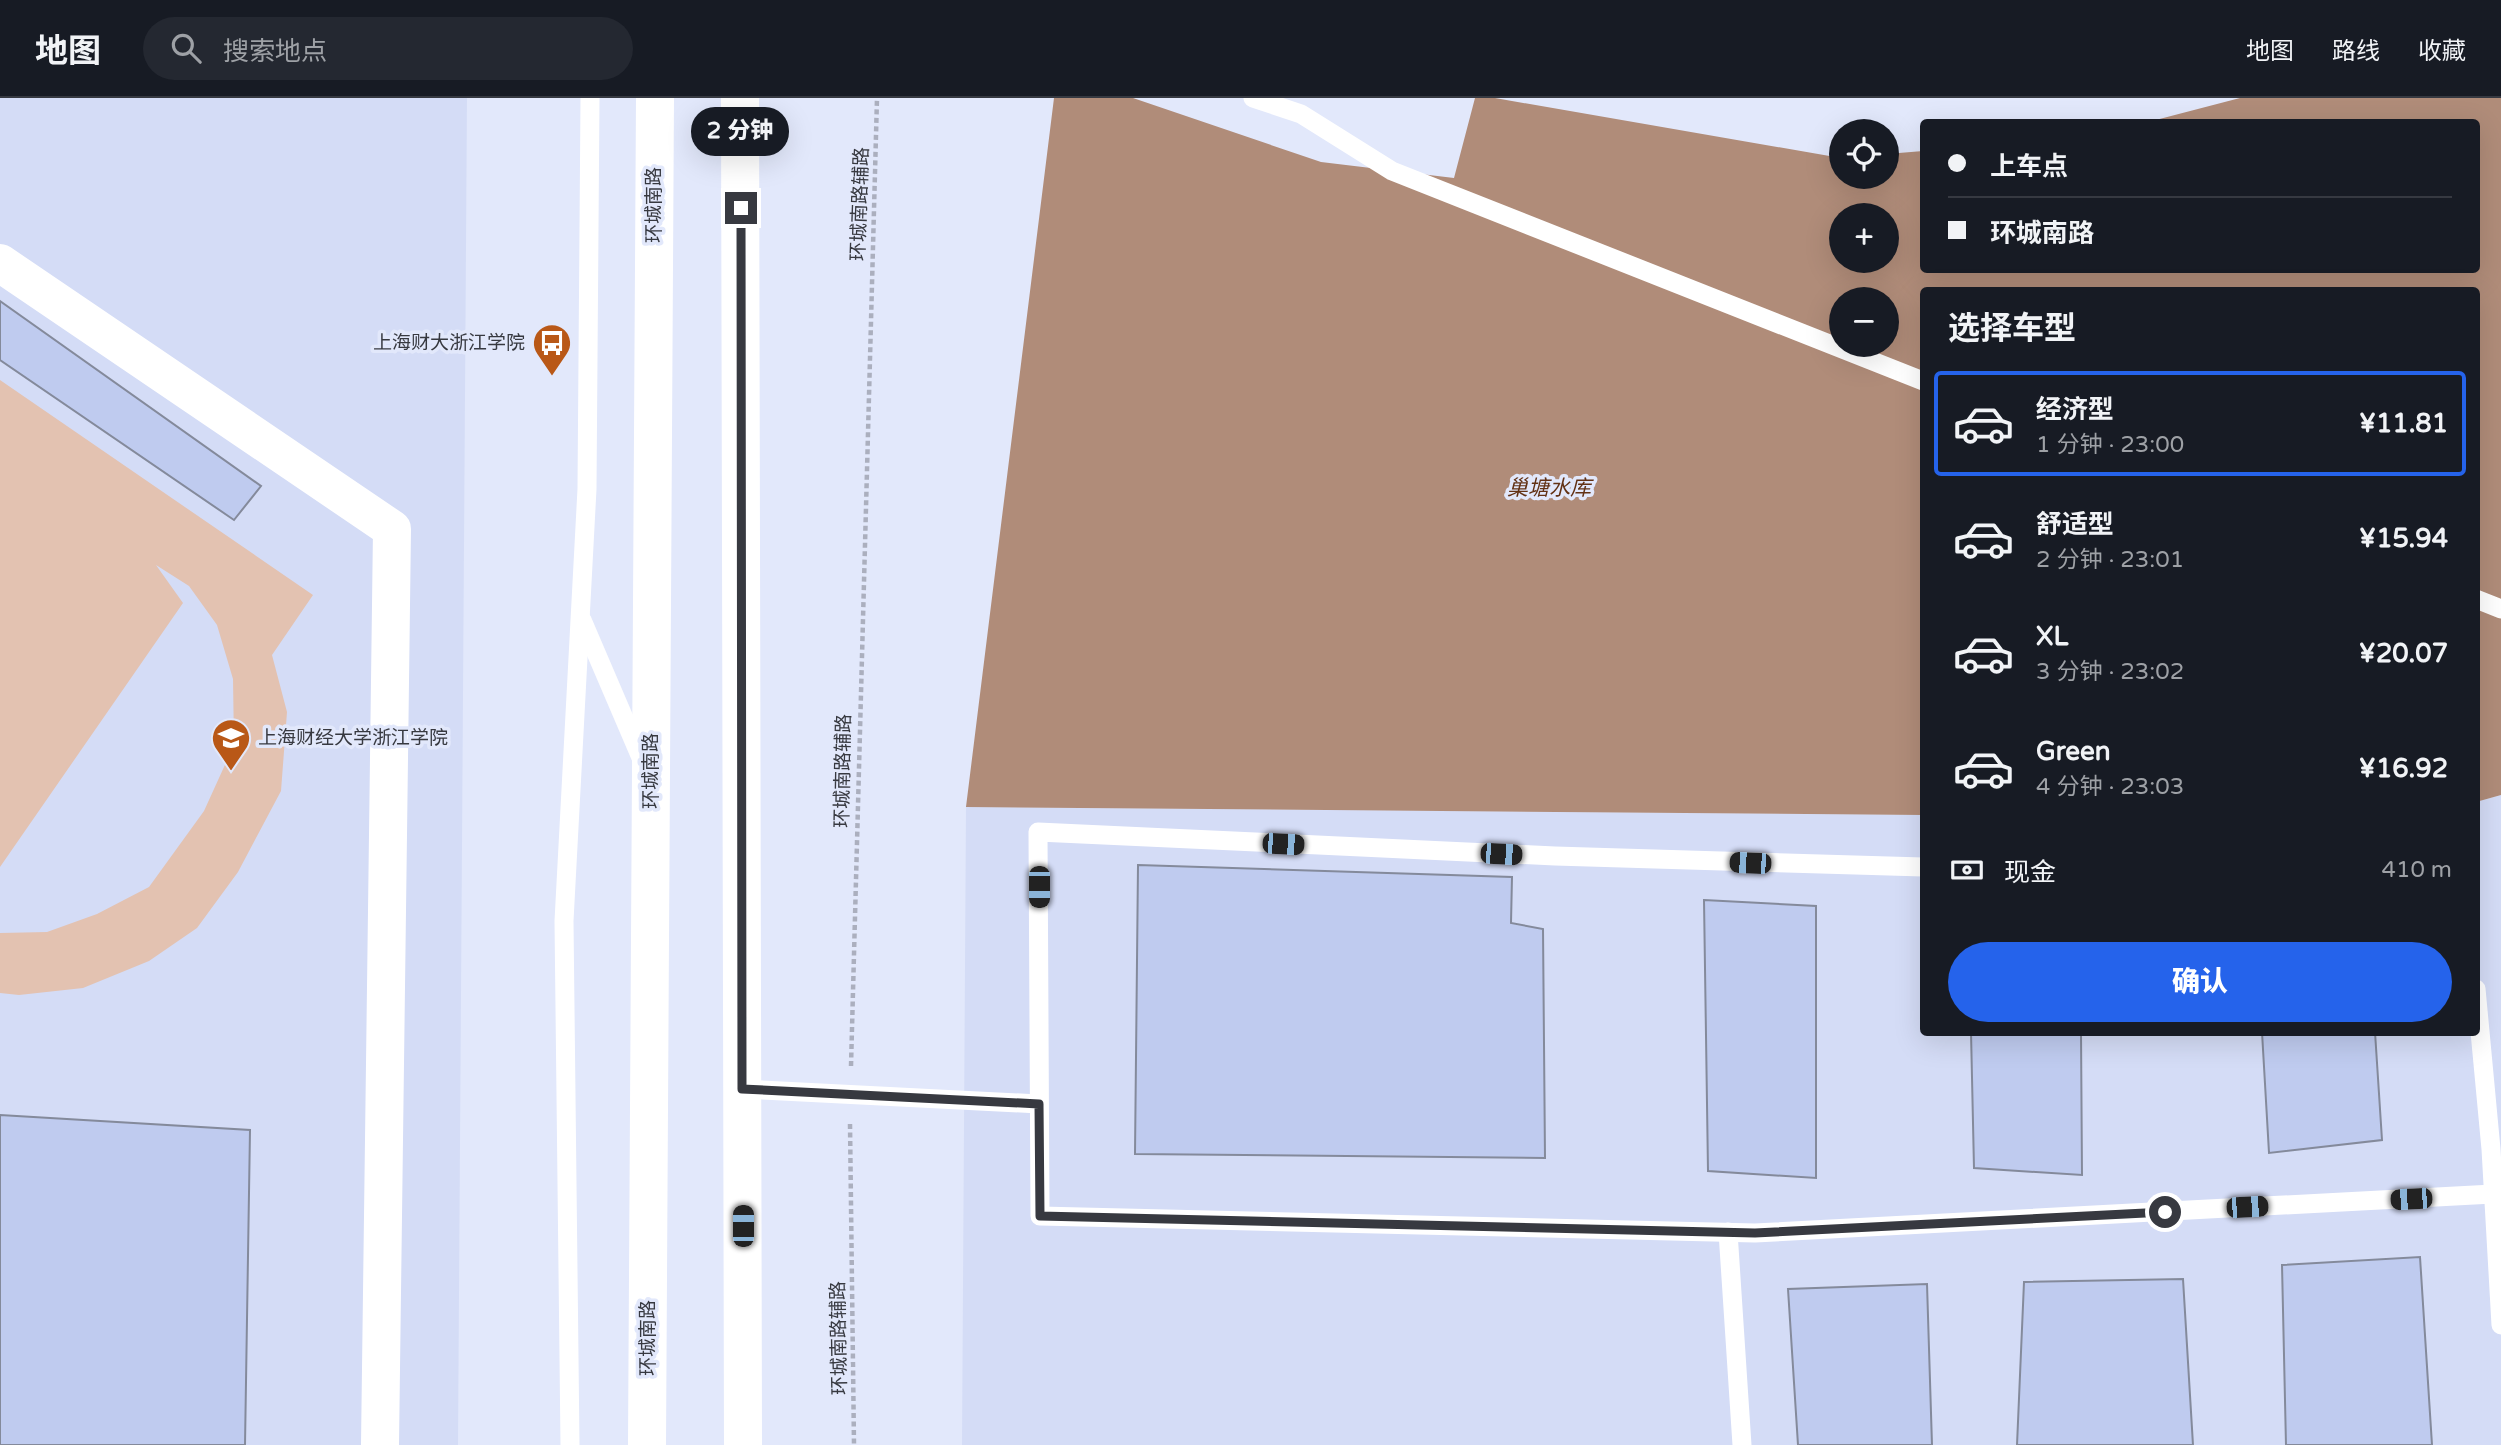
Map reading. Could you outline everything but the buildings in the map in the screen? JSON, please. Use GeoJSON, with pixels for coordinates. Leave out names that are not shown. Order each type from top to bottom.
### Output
{"type":"FeatureCollection","features":[{"type":"Feature","properties":{"kind":"main road","name":"环城南路"},"geometry":{"type":"LineString","coordinates":[[647,1445],[655,98]]}},
{"type":"Feature","properties":{"kind":"main road"},"geometry":{"type":"LineString","coordinates":[[740,98],[743,1445]]}},
{"type":"Feature","properties":{"kind":"main road"},"geometry":{"type":"LineString","coordinates":[[0,263],[391,530],[380,1445]]}},
{"type":"Feature","properties":{"kind":"lane"},"geometry":{"type":"LineString","coordinates":[[570,1445],[564,921],[587,489],[590,98]]}},
{"type":"Feature","properties":{"kind":"lane"},"geometry":{"type":"LineString","coordinates":[[1253,98],[1301,114],[1392,171],[1920,380]]}},
{"type":"Feature","properties":{"kind":"lane"},"geometry":{"type":"LineString","coordinates":[[2480,601],[2501,609]]}},
{"type":"Feature","properties":{"kind":"lane"},"geometry":{"type":"LineString","coordinates":[[580,616],[651,781]]}},
{"type":"Feature","properties":{"kind":"lane"},"geometry":{"type":"LineString","coordinates":[[1920,867],[1541,856],[1038,832],[1040,1216],[1728,1232],[2493,1194]]}},
{"type":"Feature","properties":{"kind":"lane"},"geometry":{"type":"LineString","coordinates":[[2480,1021],[2496,1149],[2493,1194],[2501,1325]]}},
{"type":"Feature","properties":{"kind":"lane"},"geometry":{"type":"LineString","coordinates":[[742,1089],[1039,1104]]}},
{"type":"Feature","properties":{"kind":"lane"},"geometry":{"type":"LineString","coordinates":[[1728,1232],[1742,1445]]}},
{"type":"Feature","properties":{"kind":"path","name":"环城南路辅路"},"geometry":{"type":"LineString","coordinates":[[854,1445],[850,1094],[877,98]]}},
{"type":"Feature","properties":{"kind":"shaded area","name":"上海财经大学浙江学院"},"geometry":{"type":"Polygon","coordinates":[[[0,98],[467,98],[458,1445],[0,1445],[0,98]]]}},
{"type":"Feature","properties":{"kind":"shaded area"},"geometry":{"type":"Polygon","coordinates":[[[0,380],[313,595],[272,655],[287,712],[281,791],[238,872],[197,928],[149,961],[83,988],[19,995],[0,993],[0,933],[47,932],[97,914],[149,887],[204,811],[234,745],[233,679],[217,625],[189,586],[156,565],[183,603],[0,867],[0,380]]]}},
{"type":"Feature","properties":{"kind":"shaded area"},"geometry":{"type":"Polygon","coordinates":[[[2501,795],[2501,1445],[962,1445],[966,807],[1920,815],[1920,1036],[2480,1036],[2480,801],[2501,795]]]}},
{"type":"Feature","properties":{"kind":"water","name":"巢塘水库"},"geometry":{"type":"Polygon","coordinates":[[[1054,98],[1133,98],[1321,162],[1454,178],[1475,98],[1495,98],[1829,156],[1829,189],[1899,189],[1899,153],[1920,151],[1920,273],[2480,273],[2480,119],[2160,119],[2240,98],[2501,98],[2501,795],[2480,801],[2480,287],[1920,287],[1920,815],[966,807],[1054,98]]]}},
{"type":"Feature","properties":{"kind":"place","name":"上海财大浙江学院"},"geometry":{"type":"Point","coordinates":[552,377]}},
{"type":"Feature","properties":{"kind":"place","name":"上海财经大学浙江学院"},"geometry":{"type":"Point","coordinates":[231,772]}},
{"type":"Feature","properties":{"kind":"route"},"geometry":{"type":"LineString","coordinates":[[741,208],[742,1089],[1039,1104],[1040,1216],[1755,1233],[2165,1212]]}}]}
